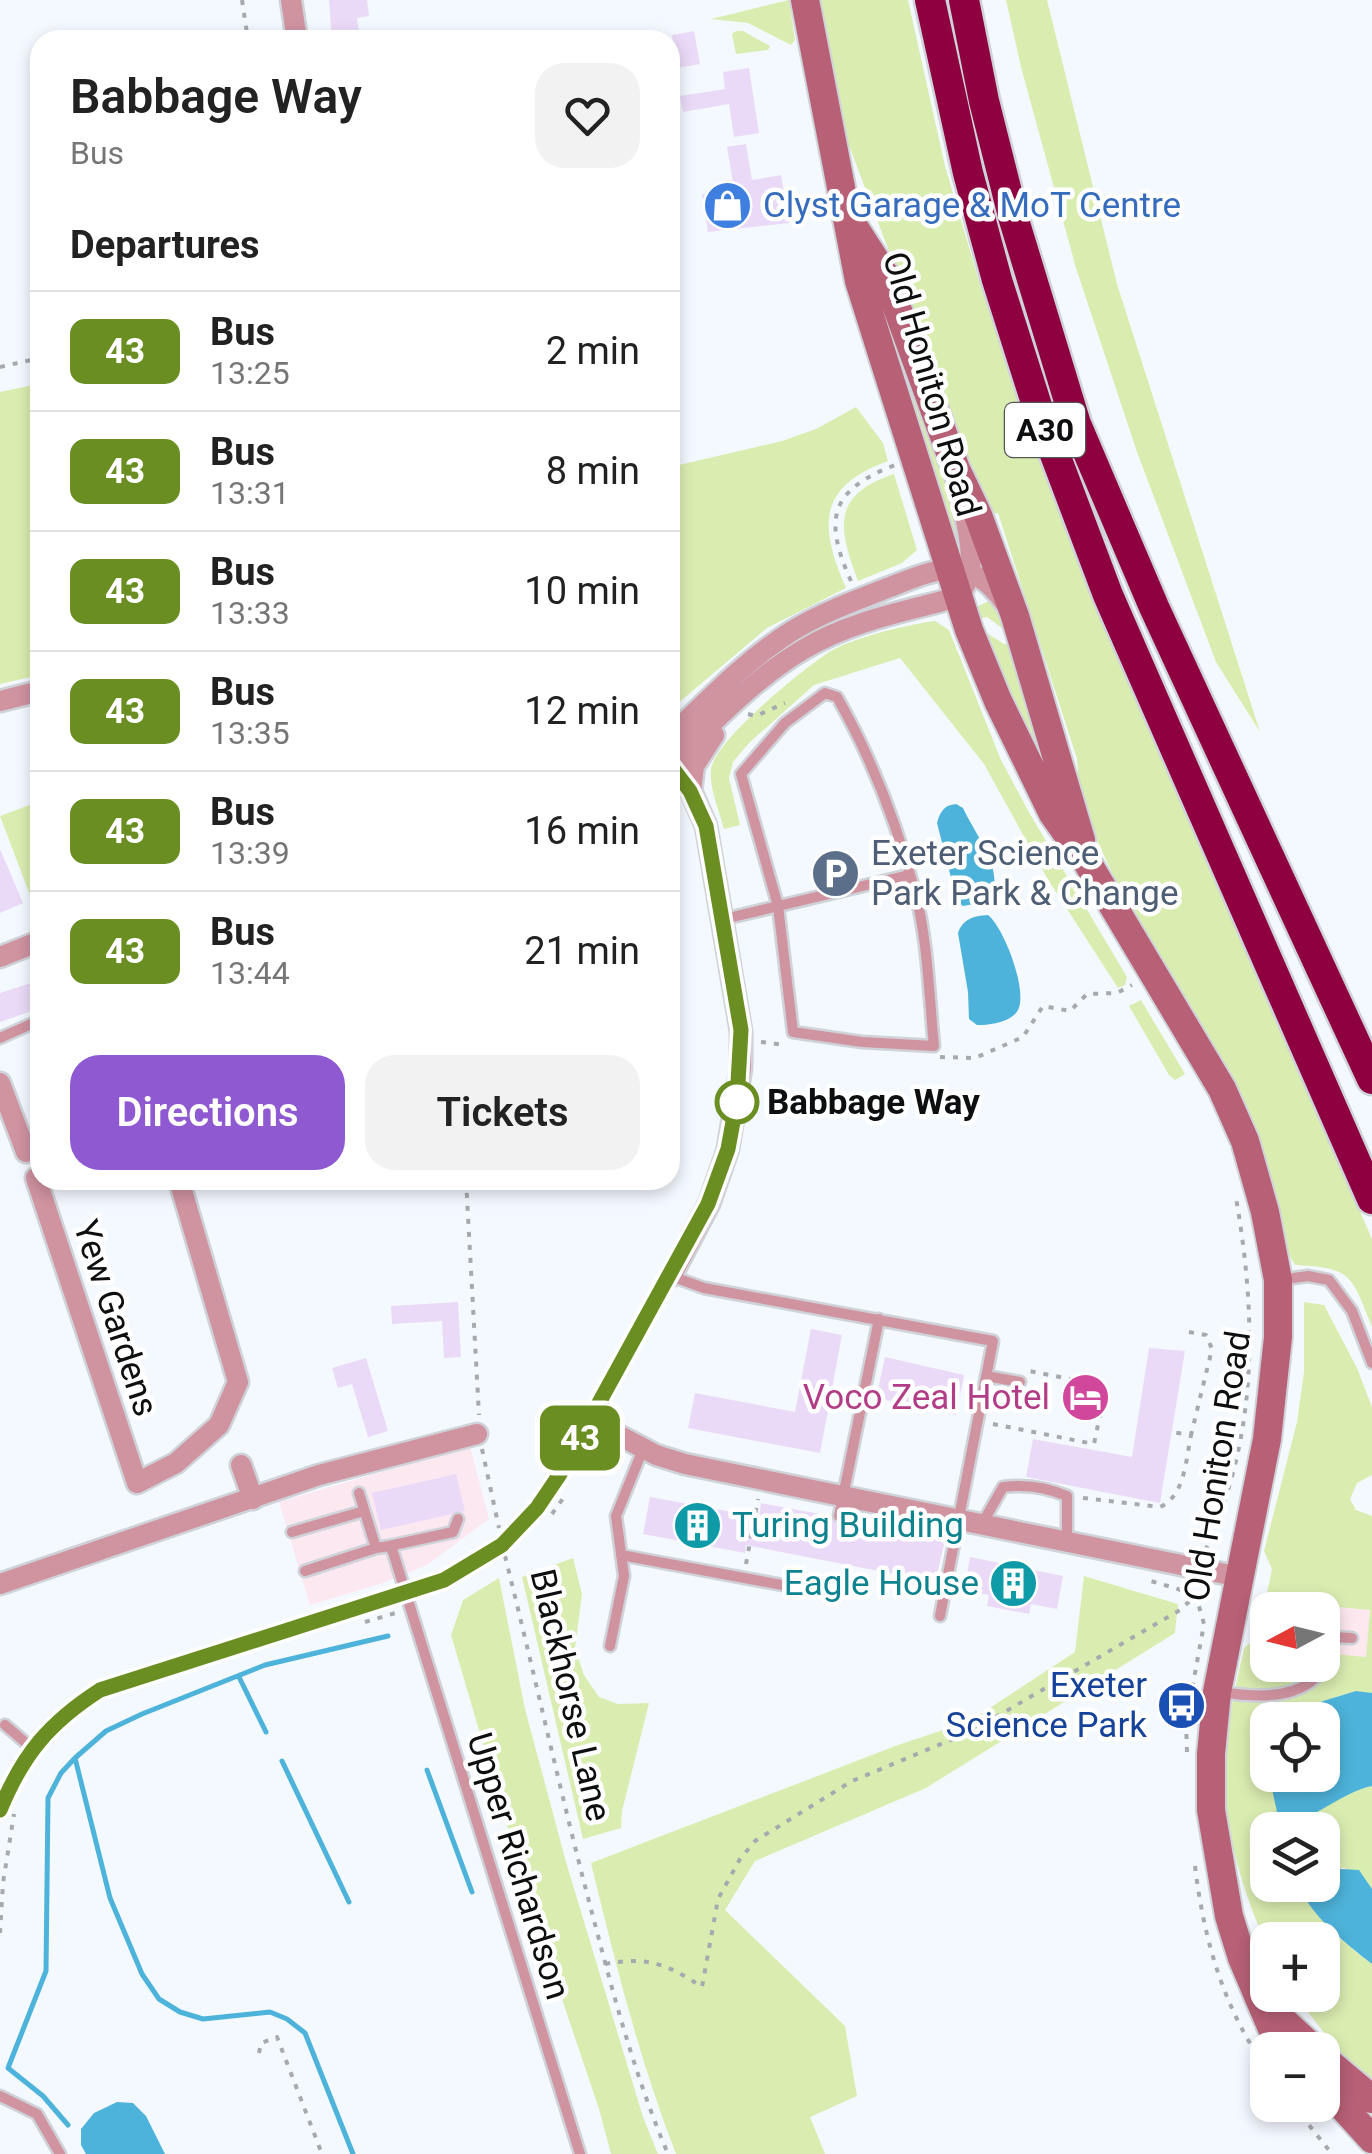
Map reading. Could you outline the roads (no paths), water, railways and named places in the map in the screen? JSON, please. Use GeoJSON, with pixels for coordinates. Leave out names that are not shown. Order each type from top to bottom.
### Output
{"type":"FeatureCollection","features":[{"type":"Feature","properties":{"kind":"highway","name":"A30"},"geometry":{"type":"LineString","coordinates":[[930,0],[968,173],[1038,412],[1108,595],[1372,1199]]}},
{"type":"Feature","properties":{"kind":"highway","name":"A30"},"geometry":{"type":"LineString","coordinates":[[966,0],[970,38],[1014,220],[1076,424],[1154,607],[1372,1079]]}},
{"type":"Feature","properties":{"kind":"street"},"geometry":{"type":"LineString","coordinates":[[291,0],[295,30]]}},
{"type":"Feature","properties":{"kind":"street","name":"Old Honiton Road"},"geometry":{"type":"LineString","coordinates":[[805,0],[859,281],[998,701],[1053,814],[1222,1089],[1250,1158],[1266,1212],[1278,1280],[1278,1337],[1267,1439],[1217,1692],[1211,1810],[1229,1916],[1259,2000],[1280,2032]]}},
{"type":"Feature","properties":{"kind":"street","name":"Old Honiton Road"},"geometry":{"type":"LineString","coordinates":[[850,221],[885,275],[956,469],[978,515],[1015,616],[1086,862]]}},
{"type":"Feature","properties":{"kind":"street","name":"Old Honiton Road"},"geometry":{"type":"LineString","coordinates":[[956,469],[972,542],[958,579]]}},
{"type":"Feature","properties":{"kind":"street","name":"Old Honiton Road"},"geometry":{"type":"LineString","coordinates":[[958,579],[982,577],[1015,616]]}},
{"type":"Feature","properties":{"kind":"street"},"geometry":{"type":"LineString","coordinates":[[680,755],[756,682],[807,647],[958,579]]}},
{"type":"Feature","properties":{"kind":"street"},"geometry":{"type":"LineString","coordinates":[[680,728],[712,694],[793,630],[859,598],[958,579]]}},
{"type":"Feature","properties":{"kind":"street"},"geometry":{"type":"LineString","coordinates":[[690,791],[694,766],[708,740],[762,689],[770,674]]}},
{"type":"Feature","properties":{"kind":"street"},"geometry":{"type":"LineString","coordinates":[[0,701],[30,694]]}},
{"type":"Feature","properties":{"kind":"street"},"geometry":{"type":"LineString","coordinates":[[671,1276],[708,1204],[728,1149],[737,1100],[741,1030],[706,826],[680,778]]}},
{"type":"Feature","properties":{"kind":"street"},"geometry":{"type":"LineString","coordinates":[[0,957],[30,944]]}},
{"type":"Feature","properties":{"kind":"street"},"geometry":{"type":"LineString","coordinates":[[0,1084],[26,1152]]}},
{"type":"Feature","properties":{"kind":"street","name":"Yew Gardens"},"geometry":{"type":"LineString","coordinates":[[40,1190],[137,1483],[176,1463],[219,1426],[238,1382],[183,1190]]}},
{"type":"Feature","properties":{"kind":"street"},"geometry":{"type":"LineString","coordinates":[[597,1424],[685,1464],[761,1480],[840,1506],[958,1520],[1240,1577]]}},
{"type":"Feature","properties":{"kind":"street"},"geometry":{"type":"LineString","coordinates":[[0,1584],[320,1475],[477,1434]]}},
{"type":"Feature","properties":{"kind":"street"},"geometry":{"type":"LineString","coordinates":[[241,1465],[253,1499]]}},
{"type":"Feature","properties":{"kind":"street"},"geometry":{"type":"LineString","coordinates":[[1340,2072],[1372,2099]]}},
{"type":"Feature","properties":{"kind":"street"},"geometry":{"type":"LineString","coordinates":[[1340,2110],[1372,2138]]}},
{"type":"Feature","properties":{"kind":"street"},"geometry":{"type":"LineString","coordinates":[[1340,2119],[1362,2154]]}},
{"type":"Feature","properties":{"kind":"lane"},"geometry":{"type":"LineString","coordinates":[[826,694],[836,696],[854,727],[890,810],[909,874],[927,969],[934,1046],[862,1042],[794,1032],[778,906],[741,774],[785,723],[826,694]]}},
{"type":"Feature","properties":{"kind":"lane"},"geometry":{"type":"LineString","coordinates":[[724,919],[909,874]]}},
{"type":"Feature","properties":{"kind":"lane"},"geometry":{"type":"LineString","coordinates":[[0,1038],[30,1024]]}},
{"type":"Feature","properties":{"kind":"lane"},"geometry":{"type":"LineString","coordinates":[[0,1810],[32,1748],[55,1723],[100,1690],[444,1580],[502,1545],[548,1492],[597,1424],[671,1276],[704,1288],[993,1341],[940,1616]]}},
{"type":"Feature","properties":{"kind":"lane"},"geometry":{"type":"LineString","coordinates":[[1278,1280],[1308,1276],[1329,1280],[1352,1311],[1372,1362]]}},
{"type":"Feature","properties":{"kind":"lane"},"geometry":{"type":"LineString","coordinates":[[840,1506],[879,1319]]}},
{"type":"Feature","properties":{"kind":"lane"},"geometry":{"type":"LineString","coordinates":[[986,1376],[1020,1382]]}},
{"type":"Feature","properties":{"kind":"lane"},"geometry":{"type":"LineString","coordinates":[[610,1646],[624,1576],[616,1516],[643,1448]]}},
{"type":"Feature","properties":{"kind":"lane"},"geometry":{"type":"LineString","coordinates":[[982,1525],[1003,1486],[1052,1490],[1067,1496],[1067,1542]]}},
{"type":"Feature","properties":{"kind":"lane"},"geometry":{"type":"LineString","coordinates":[[358,1493],[376,1548]]}},
{"type":"Feature","properties":{"kind":"lane"},"geometry":{"type":"LineString","coordinates":[[292,1532],[364,1511]]}},
{"type":"Feature","properties":{"kind":"lane"},"geometry":{"type":"LineString","coordinates":[[305,1572],[376,1548],[452,1532],[458,1519]]}},
{"type":"Feature","properties":{"kind":"lane","name":"Upper Richardson"},"geometry":{"type":"LineString","coordinates":[[389,1546],[396,1558],[580,2154]]}},
{"type":"Feature","properties":{"kind":"lane"},"geometry":{"type":"LineString","coordinates":[[621,1555],[793,1587]]}},
{"type":"Feature","properties":{"kind":"lane"},"geometry":{"type":"LineString","coordinates":[[1217,1692],[1272,1698],[1298,1689],[1327,1664],[1332,1637],[1352,1638]]}},
{"type":"Feature","properties":{"kind":"lane"},"geometry":{"type":"LineString","coordinates":[[5,1726],[32,1748]]}},
{"type":"Feature","properties":{"kind":"lane"},"geometry":{"type":"LineString","coordinates":[[0,2096],[37,2114],[60,2154]]}},
{"type":"Feature","properties":{"kind":"lane"},"geometry":{"type":"LineString","coordinates":[[1340,2105],[1372,2122]]}},
{"type":"Feature","properties":{"kind":"water"},"geometry":{"type":"Polygon","coordinates":[[[956,804],[963,808],[986,850],[994,879],[992,891],[982,900],[963,906],[957,901],[937,823],[943,810],[956,804]]]}},
{"type":"Feature","properties":{"kind":"water"},"geometry":{"type":"Polygon","coordinates":[[[988,915],[1014,962],[1020,1005],[1008,1019],[977,1025],[969,1019],[958,933],[969,919],[988,915]]]}},
{"type":"Feature","properties":{"kind":"water"},"geometry":{"type":"Polygon","coordinates":[[[1356,1691],[1372,1693],[1372,1786],[1317,1812],[1277,1812],[1273,1792],[1340,1792],[1340,1702],[1323,1701],[1356,1691]]]}},
{"type":"Feature","properties":{"kind":"water"},"geometry":{"type":"Polygon","coordinates":[[[1340,1869],[1359,1870],[1372,1889],[1372,1964],[1340,1938],[1340,1922],[1321,1919],[1308,1902],[1340,1902],[1340,1869]]]}},
{"type":"Feature","properties":{"kind":"water"},"geometry":{"type":"Polygon","coordinates":[[[117,2102],[133,2103],[146,2116],[165,2154],[86,2154],[81,2145],[81,2129],[94,2113],[117,2102]]]}},
{"type":"Feature","properties":{"kind":"waterway"},"geometry":{"type":"LineString","coordinates":[[68,2125],[43,2096],[8,2068],[46,1971],[48,1798],[61,1773],[106,1731],[142,1714],[265,1665],[388,1636]]}},
{"type":"Feature","properties":{"kind":"waterway"},"geometry":{"type":"LineString","coordinates":[[239,1677],[266,1732]]}},
{"type":"Feature","properties":{"kind":"waterway"},"geometry":{"type":"LineString","coordinates":[[75,1758],[110,1898],[142,1974],[159,1999],[180,2012],[203,2019],[270,2012],[305,2033],[353,2154]]}},
{"type":"Feature","properties":{"kind":"waterway"},"geometry":{"type":"LineString","coordinates":[[282,1761],[349,1902]]}},
{"type":"Feature","properties":{"kind":"waterway"},"geometry":{"type":"LineString","coordinates":[[427,1770],[472,1892]]}},
{"type":"Feature","properties":{"kind":"place","name":"Clyst Garage & MoT Centre"},"geometry":{"type":"Point","coordinates":[728,205]}},
{"type":"Feature","properties":{"kind":"place","name":"Exeter Science Park Park & Change"},"geometry":{"type":"Point","coordinates":[836,873]}},
{"type":"Feature","properties":{"kind":"place","name":"Babbage Way"},"geometry":{"type":"Point","coordinates":[737,1102]}},
{"type":"Feature","properties":{"kind":"place","name":"Voco Zeal Hotel"},"geometry":{"type":"Point","coordinates":[1085,1397]}},
{"type":"Feature","properties":{"kind":"place","name":"Turing Building"},"geometry":{"type":"Point","coordinates":[697,1525]}},
{"type":"Feature","properties":{"kind":"place","name":"Eagle House"},"geometry":{"type":"Point","coordinates":[1014,1583]}},
{"type":"Feature","properties":{"kind":"place","name":"Exeter Science Park"},"geometry":{"type":"Point","coordinates":[1182,1705]}}]}
